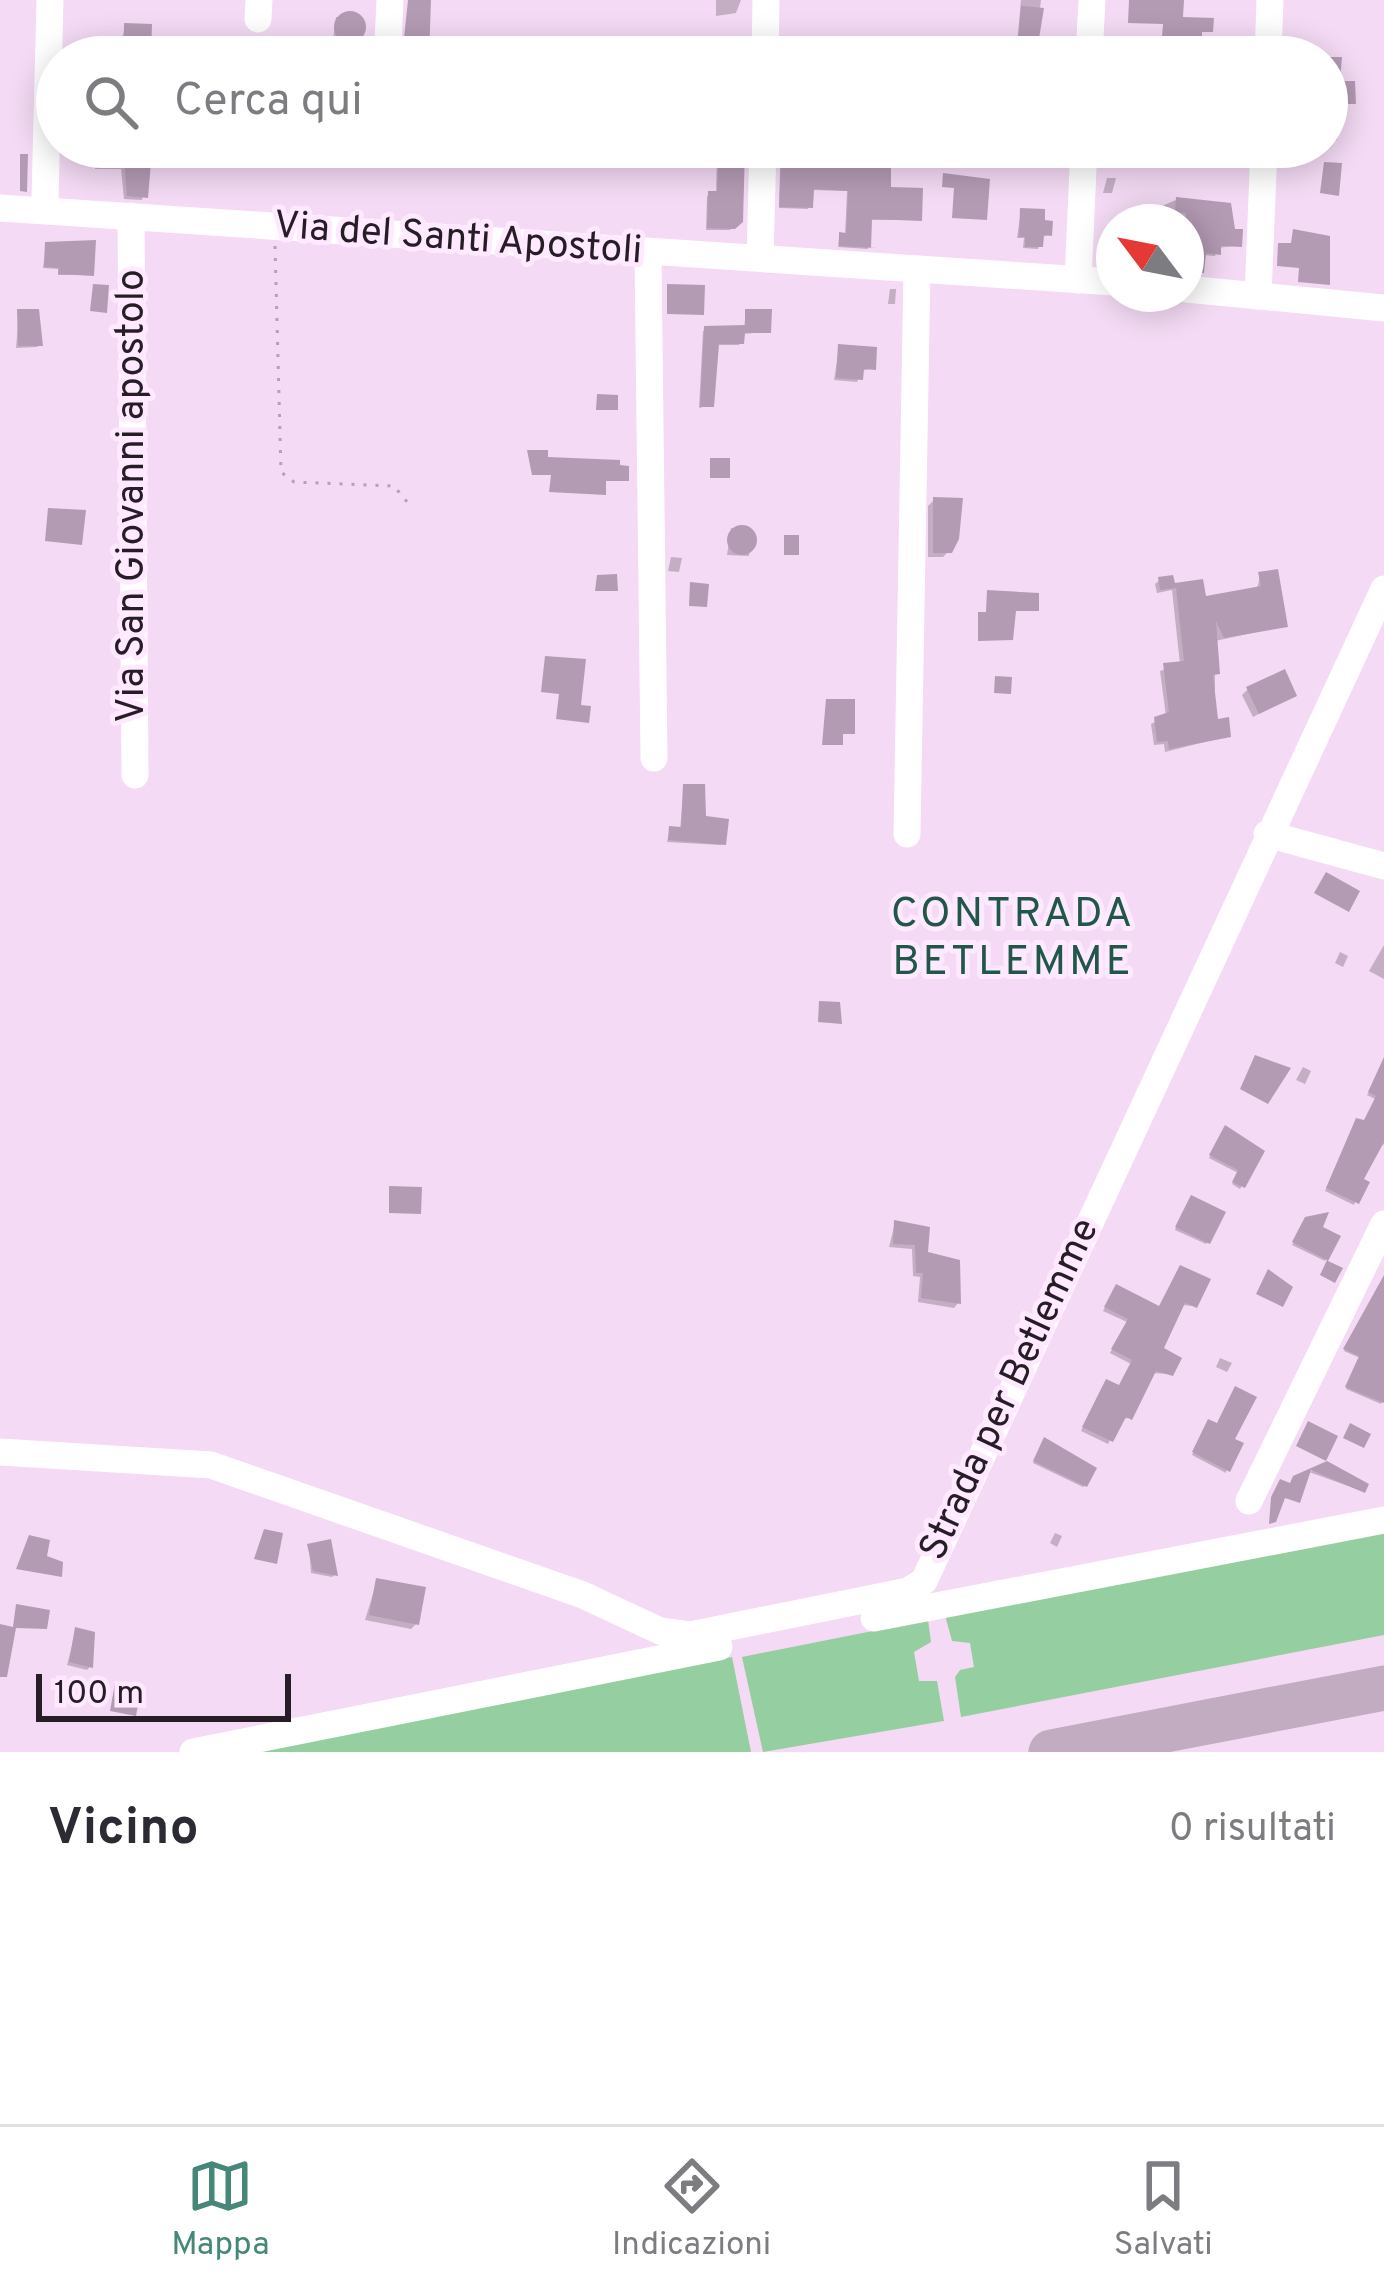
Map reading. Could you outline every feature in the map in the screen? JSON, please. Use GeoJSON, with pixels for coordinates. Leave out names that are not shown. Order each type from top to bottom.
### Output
{"type":"FeatureCollection","features":[{"type":"Feature","properties":{"kind":"street"},"geometry":{"type":"LineString","coordinates":[[49,36],[50,0]]}},
{"type":"Feature","properties":{"kind":"street"},"geometry":{"type":"LineString","coordinates":[[388,36],[390,0]]}},
{"type":"Feature","properties":{"kind":"street"},"geometry":{"type":"LineString","coordinates":[[765,36],[766,0]]}},
{"type":"Feature","properties":{"kind":"street"},"geometry":{"type":"LineString","coordinates":[[1090,36],[1092,0]]}},
{"type":"Feature","properties":{"kind":"street"},"geometry":{"type":"LineString","coordinates":[[1269,36],[1270,0]]}},
{"type":"Feature","properties":{"kind":"street"},"geometry":{"type":"LineString","coordinates":[[45,199],[46,168]]}},
{"type":"Feature","properties":{"kind":"street"},"geometry":{"type":"LineString","coordinates":[[760,258],[762,168]]}},
{"type":"Feature","properties":{"kind":"street"},"geometry":{"type":"LineString","coordinates":[[1078,280],[1083,168]]}},
{"type":"Feature","properties":{"kind":"street"},"geometry":{"type":"LineString","coordinates":[[1258,296],[1263,168]]}},
{"type":"Feature","properties":{"kind":"street","name":"Via del Santi Apostoli"},"geometry":{"type":"LineString","coordinates":[[0,208],[1096,281]]}},
{"type":"Feature","properties":{"kind":"street","name":"Via San Giovanni apostolo"},"geometry":{"type":"LineString","coordinates":[[131,217],[135,775]]}},
{"type":"Feature","properties":{"kind":"street"},"geometry":{"type":"LineString","coordinates":[[648,254],[654,758]]}},
{"type":"Feature","properties":{"kind":"street"},"geometry":{"type":"LineString","coordinates":[[907,834],[917,269]]}},
{"type":"Feature","properties":{"kind":"street"},"geometry":{"type":"LineString","coordinates":[[1204,291],[1384,308]]}},
{"type":"Feature","properties":{"kind":"street","name":"Strada per Betlemme"},"geometry":{"type":"LineString","coordinates":[[0,1452],[211,1466],[583,1595],[673,1634],[890,1598],[924,1581],[1384,589]]}},
{"type":"Feature","properties":{"kind":"street"},"geometry":{"type":"LineString","coordinates":[[1267,834],[1384,866]]}},
{"type":"Feature","properties":{"kind":"street"},"geometry":{"type":"LineString","coordinates":[[1249,1502],[1384,1224]]}},
{"type":"Feature","properties":{"kind":"street"},"geometry":{"type":"LineString","coordinates":[[193,1752],[1384,1520]]}},
{"type":"Feature","properties":{"kind":"path"},"geometry":{"type":"LineString","coordinates":[[275,226],[281,472],[294,482],[394,485],[408,503]]}},
{"type":"Feature","properties":{"kind":"green space"},"geometry":{"type":"Polygon","coordinates":[[[1384,1531],[1384,1635],[961,1717],[955,1677],[960,1670],[974,1667],[970,1643],[952,1641],[945,1615],[1384,1531]]]}},
{"type":"Feature","properties":{"kind":"green space"},"geometry":{"type":"Polygon","coordinates":[[[928,1620],[931,1642],[914,1652],[919,1681],[937,1681],[944,1721],[763,1752],[742,1657],[928,1620]]]}},
{"type":"Feature","properties":{"kind":"green space"},"geometry":{"type":"Polygon","coordinates":[[[732,1657],[751,1752],[241,1752],[732,1657]]]}},
{"type":"Feature","properties":{"kind":"building"},"geometry":{"type":"Polygon","coordinates":[[[408,0],[431,0],[430,36],[404,36],[408,0]]]}},
{"type":"Feature","properties":{"kind":"building"},"geometry":{"type":"Polygon","coordinates":[[[1129,0],[1184,0],[1183,17],[1214,18],[1213,32],[1202,32],[1202,36],[1162,36],[1163,24],[1128,23],[1129,0]]]}},
{"type":"Feature","properties":{"kind":"building"},"geometry":{"type":"Polygon","coordinates":[[[1021,6],[1044,8],[1039,36],[1018,36],[1021,6]]]}},
{"type":"Feature","properties":{"kind":"building"},"geometry":{"type":"Polygon","coordinates":[[[344,12],[356,12],[365,21],[363,36],[335,33],[335,21],[344,12]]]}},
{"type":"Feature","properties":{"kind":"building"},"geometry":{"type":"Polygon","coordinates":[[[124,23],[152,24],[152,36],[124,36],[124,23]]]}},
{"type":"Feature","properties":{"kind":"building"},"geometry":{"type":"Polygon","coordinates":[[[1348,81],[1355,81],[1356,104],[1348,104],[1348,81]]]}},
{"type":"Feature","properties":{"kind":"building"},"geometry":{"type":"Polygon","coordinates":[[[20,154],[28,154],[27,192],[20,191],[20,154]]]}},
{"type":"Feature","properties":{"kind":"building"},"geometry":{"type":"Polygon","coordinates":[[[125,168],[150,168],[148,198],[127,196],[125,168]]]}},
{"type":"Feature","properties":{"kind":"building"},"geometry":{"type":"Polygon","coordinates":[[[718,168],[744,168],[743,222],[735,229],[707,228],[708,191],[717,191],[718,168]]]}},
{"type":"Feature","properties":{"kind":"building"},"geometry":{"type":"Polygon","coordinates":[[[781,168],[891,168],[891,187],[923,188],[922,221],[872,219],[871,248],[839,246],[839,232],[846,233],[848,191],[814,189],[813,208],[779,207],[781,168]]]}},
{"type":"Feature","properties":{"kind":"building"},"geometry":{"type":"Polygon","coordinates":[[[1323,168],[1342,168],[1339,196],[1320,193],[1323,168]]]}},
{"type":"Feature","properties":{"kind":"building"},"geometry":{"type":"Polygon","coordinates":[[[943,173],[990,179],[987,220],[952,218],[954,188],[942,187],[943,173]]]}},
{"type":"Feature","properties":{"kind":"building"},"geometry":{"type":"Polygon","coordinates":[[[1176,197],[1231,203],[1235,229],[1243,229],[1242,247],[1221,246],[1221,255],[1206,253],[1204,273],[1204,204],[1176,204],[1176,197]]]}},
{"type":"Feature","properties":{"kind":"building"},"geometry":{"type":"Polygon","coordinates":[[[1020,208],[1045,209],[1045,220],[1053,221],[1052,236],[1044,235],[1043,247],[1025,247],[1025,237],[1019,237],[1020,208]]]}},
{"type":"Feature","properties":{"kind":"building"},"geometry":{"type":"Polygon","coordinates":[[[1293,229],[1330,236],[1330,285],[1298,282],[1299,268],[1277,266],[1278,243],[1291,243],[1293,229]]]}},
{"type":"Feature","properties":{"kind":"building"},"geometry":{"type":"Polygon","coordinates":[[[96,240],[94,276],[58,274],[59,268],[44,267],[45,242],[96,240]]]}},
{"type":"Feature","properties":{"kind":"building"},"geometry":{"type":"Polygon","coordinates":[[[93,284],[109,285],[107,313],[90,311],[93,284]]]}},
{"type":"Feature","properties":{"kind":"building"},"geometry":{"type":"Polygon","coordinates":[[[667,284],[705,285],[704,315],[667,314],[667,284]]]}},
{"type":"Feature","properties":{"kind":"building"},"geometry":{"type":"Polygon","coordinates":[[[17,309],[39,309],[43,346],[18,346],[17,309]]]}},
{"type":"Feature","properties":{"kind":"building"},"geometry":{"type":"Polygon","coordinates":[[[745,309],[772,309],[771,333],[745,333],[744,344],[719,344],[714,407],[700,407],[704,326],[745,325],[745,309]]]}},
{"type":"Feature","properties":{"kind":"building"},"geometry":{"type":"Polygon","coordinates":[[[838,344],[877,347],[876,370],[864,369],[863,380],[836,378],[838,344]]]}},
{"type":"Feature","properties":{"kind":"building"},"geometry":{"type":"Polygon","coordinates":[[[597,394],[618,395],[618,410],[596,410],[597,394]]]}},
{"type":"Feature","properties":{"kind":"building"},"geometry":{"type":"Polygon","coordinates":[[[527,450],[548,450],[548,457],[620,460],[620,465],[629,466],[629,481],[606,481],[606,495],[549,492],[551,475],[532,475],[527,450]]]}},
{"type":"Feature","properties":{"kind":"building"},"geometry":{"type":"Polygon","coordinates":[[[710,458],[730,458],[730,478],[710,478],[710,458]]]}},
{"type":"Feature","properties":{"kind":"building"},"geometry":{"type":"Polygon","coordinates":[[[933,497],[963,498],[959,539],[952,553],[933,553],[933,497]]]}},
{"type":"Feature","properties":{"kind":"building"},"geometry":{"type":"Polygon","coordinates":[[[48,508],[86,510],[82,545],[45,541],[48,508]]]}},
{"type":"Feature","properties":{"kind":"building"},"geometry":{"type":"Polygon","coordinates":[[[742,525],[753,529],[757,540],[753,551],[742,555],[731,551],[727,540],[731,529],[742,525]]]}},
{"type":"Feature","properties":{"kind":"building"},"geometry":{"type":"Polygon","coordinates":[[[784,535],[799,535],[799,555],[784,555],[784,535]]]}},
{"type":"Feature","properties":{"kind":"building"},"geometry":{"type":"Polygon","coordinates":[[[1278,569],[1288,627],[1224,638],[1216,621],[1220,674],[1213,675],[1218,719],[1229,717],[1231,737],[1169,749],[1168,741],[1157,742],[1154,717],[1169,712],[1163,663],[1184,661],[1176,588],[1160,590],[1158,577],[1173,575],[1175,583],[1203,579],[1206,596],[1261,586],[1258,572],[1278,569]]]}},
{"type":"Feature","properties":{"kind":"building"},"geometry":{"type":"Polygon","coordinates":[[[617,574],[618,591],[595,591],[597,575],[617,574]]]}},
{"type":"Feature","properties":{"kind":"building"},"geometry":{"type":"Polygon","coordinates":[[[690,582],[709,584],[707,607],[689,606],[690,582]]]}},
{"type":"Feature","properties":{"kind":"building"},"geometry":{"type":"Polygon","coordinates":[[[987,590],[1039,593],[1039,611],[1016,611],[1013,640],[978,641],[978,612],[986,612],[987,590]]]}},
{"type":"Feature","properties":{"kind":"building"},"geometry":{"type":"Polygon","coordinates":[[[545,656],[586,659],[581,705],[591,706],[589,723],[556,719],[559,694],[541,692],[545,656]]]}},
{"type":"Feature","properties":{"kind":"building"},"geometry":{"type":"Polygon","coordinates":[[[1285,669],[1297,696],[1259,714],[1246,687],[1285,669]]]}},
{"type":"Feature","properties":{"kind":"building"},"geometry":{"type":"Polygon","coordinates":[[[995,676],[1012,677],[1011,694],[994,693],[995,676]]]}},
{"type":"Feature","properties":{"kind":"building"},"geometry":{"type":"Polygon","coordinates":[[[826,699],[855,699],[855,734],[843,734],[843,745],[822,745],[826,699]]]}},
{"type":"Feature","properties":{"kind":"building"},"geometry":{"type":"Polygon","coordinates":[[[683,784],[705,784],[706,816],[729,819],[726,845],[668,840],[669,826],[681,827],[683,784]]]}},
{"type":"Feature","properties":{"kind":"building"},"geometry":{"type":"Polygon","coordinates":[[[1326,872],[1360,891],[1349,912],[1314,893],[1326,872]]]}},
{"type":"Feature","properties":{"kind":"building"},"geometry":{"type":"Polygon","coordinates":[[[819,1001],[840,1002],[842,1024],[818,1022],[819,1001]]]}},
{"type":"Feature","properties":{"kind":"building"},"geometry":{"type":"Polygon","coordinates":[[[1255,1055],[1291,1068],[1268,1104],[1240,1089],[1255,1055]]]}},
{"type":"Feature","properties":{"kind":"building"},"geometry":{"type":"Polygon","coordinates":[[[1384,1057],[1384,1142],[1364,1179],[1370,1182],[1359,1204],[1326,1188],[1356,1118],[1364,1120],[1376,1096],[1368,1092],[1384,1057]]]}},
{"type":"Feature","properties":{"kind":"building"},"geometry":{"type":"Polygon","coordinates":[[[1225,1125],[1265,1151],[1245,1188],[1232,1182],[1238,1170],[1209,1155],[1225,1125]]]}},
{"type":"Feature","properties":{"kind":"building"},"geometry":{"type":"Polygon","coordinates":[[[389,1186],[422,1187],[421,1214],[389,1213],[389,1186]]]}},
{"type":"Feature","properties":{"kind":"building"},"geometry":{"type":"Polygon","coordinates":[[[1191,1195],[1226,1212],[1210,1244],[1175,1227],[1191,1195]]]}},
{"type":"Feature","properties":{"kind":"building"},"geometry":{"type":"Polygon","coordinates":[[[1329,1212],[1323,1227],[1341,1236],[1328,1261],[1343,1268],[1335,1283],[1320,1275],[1327,1260],[1292,1242],[1305,1217],[1329,1212]]]}},
{"type":"Feature","properties":{"kind":"building"},"geometry":{"type":"Polygon","coordinates":[[[894,1220],[930,1227],[928,1252],[960,1260],[961,1304],[921,1298],[923,1273],[916,1273],[915,1245],[893,1244],[894,1220]]]}},
{"type":"Feature","properties":{"kind":"building"},"geometry":{"type":"Polygon","coordinates":[[[1180,1265],[1211,1279],[1197,1308],[1185,1303],[1164,1348],[1182,1358],[1173,1376],[1156,1371],[1132,1420],[1126,1417],[1113,1442],[1082,1427],[1106,1379],[1119,1385],[1132,1360],[1111,1349],[1128,1319],[1104,1307],[1116,1284],[1159,1306],[1180,1265]]]}},
{"type":"Feature","properties":{"kind":"building"},"geometry":{"type":"Polygon","coordinates":[[[1268,1269],[1293,1287],[1283,1307],[1256,1294],[1268,1269]]]}},
{"type":"Feature","properties":{"kind":"building"},"geometry":{"type":"Polygon","coordinates":[[[1384,1275],[1384,1403],[1345,1387],[1359,1356],[1343,1349],[1384,1275]]]}},
{"type":"Feature","properties":{"kind":"building"},"geometry":{"type":"Polygon","coordinates":[[[1235,1386],[1257,1397],[1235,1439],[1244,1443],[1230,1472],[1192,1452],[1208,1419],[1217,1423],[1235,1386]]]}},
{"type":"Feature","properties":{"kind":"building"},"geometry":{"type":"Polygon","coordinates":[[[1308,1421],[1338,1436],[1326,1461],[1296,1446],[1308,1421]]]}},
{"type":"Feature","properties":{"kind":"building"},"geometry":{"type":"Polygon","coordinates":[[[1350,1423],[1371,1434],[1364,1448],[1343,1438],[1350,1423]]]}},
{"type":"Feature","properties":{"kind":"building"},"geometry":{"type":"Polygon","coordinates":[[[1044,1437],[1097,1468],[1087,1487],[1033,1461],[1044,1437]]]}},
{"type":"Feature","properties":{"kind":"building"},"geometry":{"type":"Polygon","coordinates":[[[1327,1461],[1369,1484],[1365,1493],[1311,1470],[1300,1503],[1285,1498],[1276,1522],[1269,1524],[1271,1497],[1280,1479],[1290,1483],[1293,1476],[1327,1461]]]}},
{"type":"Feature","properties":{"kind":"building"},"geometry":{"type":"Polygon","coordinates":[[[264,1529],[283,1533],[277,1564],[254,1559],[264,1529]]]}},
{"type":"Feature","properties":{"kind":"building"},"geometry":{"type":"Polygon","coordinates":[[[29,1535],[50,1540],[47,1556],[63,1562],[62,1577],[16,1569],[29,1535]]]}},
{"type":"Feature","properties":{"kind":"building"},"geometry":{"type":"Polygon","coordinates":[[[331,1539],[338,1576],[313,1571],[307,1544],[331,1539]]]}},
{"type":"Feature","properties":{"kind":"building"},"geometry":{"type":"Polygon","coordinates":[[[376,1578],[426,1587],[419,1625],[369,1615],[376,1578]]]}},
{"type":"Feature","properties":{"kind":"building"},"geometry":{"type":"Polygon","coordinates":[[[16,1604],[50,1610],[47,1629],[16,1628],[7,1677],[0,1677],[0,1624],[13,1627],[16,1604]]]}},
{"type":"Feature","properties":{"kind":"building"},"geometry":{"type":"Polygon","coordinates":[[[75,1627],[95,1632],[93,1668],[69,1662],[75,1627]]]}},
{"type":"Feature","properties":{"kind":"building"},"geometry":{"type":"Polygon","coordinates":[[[115,1683],[141,1688],[136,1716],[110,1711],[115,1683]]]}},
{"type":"Feature","properties":{"kind":"taxiway"},"geometry":{"type":"LineString","coordinates":[[1051,1752],[1384,1688]]}},
{"type":"Feature","properties":{"kind":"district","name":"CONTRADA BETLEMME"},"geometry":{"type":"Point","coordinates":[1013,939]}}]}
